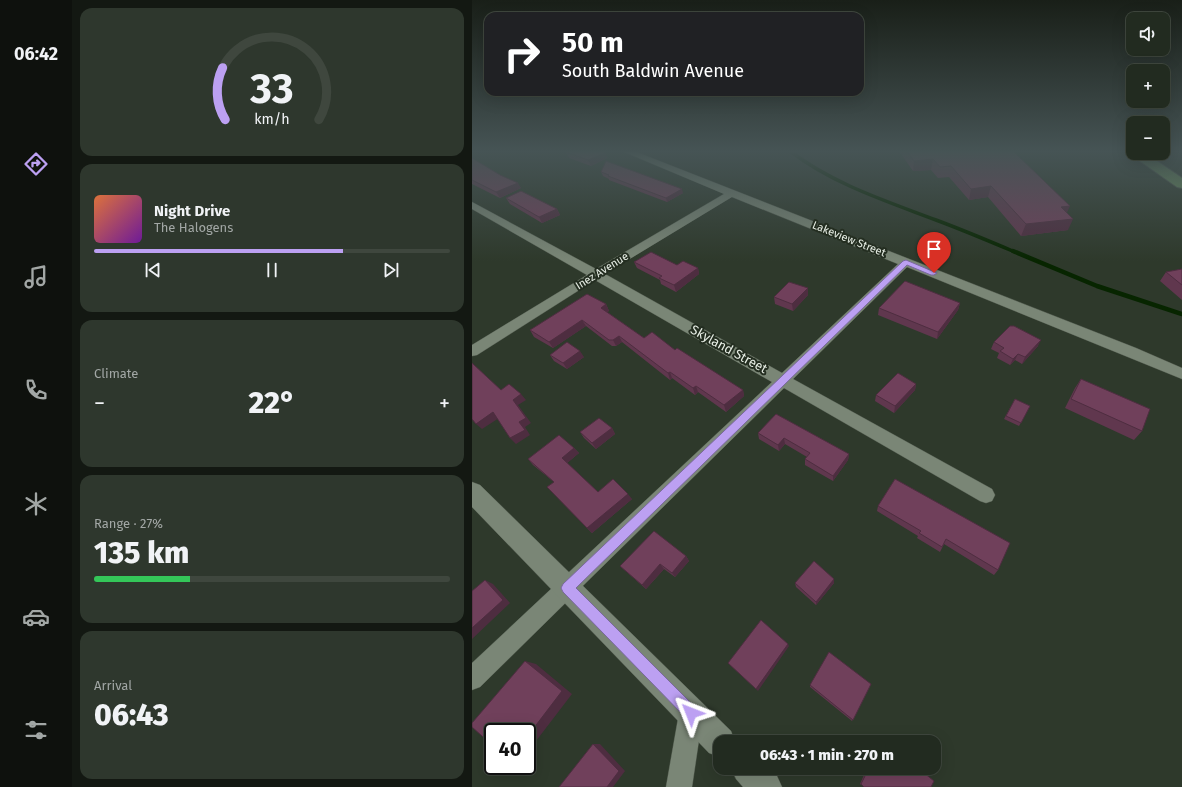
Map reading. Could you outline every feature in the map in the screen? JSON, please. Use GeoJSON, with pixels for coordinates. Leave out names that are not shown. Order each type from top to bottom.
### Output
{"type":"FeatureCollection","features":[{"type":"Feature","properties":{"kind":"street","name":"Lakeview Street"},"geometry":{"type":"LineString","coordinates":[[719,188],[1182,374]]}},
{"type":"Feature","properties":{"kind":"street","name":"Inez Avenue"},"geometry":{"type":"LineString","coordinates":[[472,351],[732,193]]}},
{"type":"Feature","properties":{"kind":"street","name":"Skyland Street"},"geometry":{"type":"LineString","coordinates":[[472,205],[986,495]]}},
{"type":"Feature","properties":{"kind":"street"},"geometry":{"type":"LineString","coordinates":[[472,679],[906,262]]}},
{"type":"Feature","properties":{"kind":"street"},"geometry":{"type":"LineString","coordinates":[[472,492],[713,735]]}},
{"type":"Feature","properties":{"kind":"street"},"geometry":{"type":"LineString","coordinates":[[679,787],[691,713]]}},
{"type":"Feature","properties":{"kind":"street"},"geometry":{"type":"LineString","coordinates":[[754,775],[766,787]]}},
{"type":"Feature","properties":{"kind":"building"},"geometry":{"type":"Polygon","coordinates":[[[487,188],[506,188],[496,192],[487,188]]]}},
{"type":"Feature","properties":{"kind":"building"},"geometry":{"type":"Polygon","coordinates":[[[639,188],[682,189],[666,198],[639,188]]]}},
{"type":"Feature","properties":{"kind":"building"},"geometry":{"type":"Polygon","coordinates":[[[993,188],[1051,188],[1070,206],[1061,207],[1073,219],[1026,224],[993,188]]]}},
{"type":"Feature","properties":{"kind":"building"},"geometry":{"type":"Polygon","coordinates":[[[521,191],[557,209],[539,217],[506,198],[521,191]]]}},
{"type":"Feature","properties":{"kind":"building"},"geometry":{"type":"Polygon","coordinates":[[[651,252],[677,265],[683,261],[698,268],[674,285],[659,278],[662,276],[634,262],[651,252]]]}},
{"type":"Feature","properties":{"kind":"building"},"geometry":{"type":"Polygon","coordinates":[[[1182,269],[1182,285],[1166,272],[1182,269]]]}},
{"type":"Feature","properties":{"kind":"building"},"geometry":{"type":"Polygon","coordinates":[[[905,281],[960,303],[938,332],[879,308],[905,281]]]}},
{"type":"Feature","properties":{"kind":"building"},"geometry":{"type":"Polygon","coordinates":[[[789,282],[808,288],[792,304],[774,297],[789,282]]]}},
{"type":"Feature","properties":{"kind":"building"},"geometry":{"type":"Polygon","coordinates":[[[587,294],[606,304],[601,308],[644,338],[652,332],[675,350],[677,348],[743,390],[724,405],[696,386],[693,388],[670,372],[668,373],[619,336],[613,340],[609,340],[582,320],[549,342],[530,330],[587,294]]]}},
{"type":"Feature","properties":{"kind":"building"},"geometry":{"type":"Polygon","coordinates":[[[1010,326],[1014,326],[1041,340],[1025,357],[1018,354],[1013,359],[1000,351],[1004,348],[994,342],[1010,326]]]}},
{"type":"Feature","properties":{"kind":"building"},"geometry":{"type":"Polygon","coordinates":[[[567,342],[580,351],[563,363],[550,355],[567,342]]]}},
{"type":"Feature","properties":{"kind":"building"},"geometry":{"type":"Polygon","coordinates":[[[472,363],[501,390],[509,384],[521,394],[513,400],[526,418],[519,422],[525,430],[510,438],[493,412],[476,424],[472,419],[472,363]]]}},
{"type":"Feature","properties":{"kind":"building"},"geometry":{"type":"Polygon","coordinates":[[[898,373],[916,384],[895,406],[876,395],[898,373]]]}},
{"type":"Feature","properties":{"kind":"building"},"geometry":{"type":"Polygon","coordinates":[[[1081,379],[1150,409],[1142,431],[1071,399],[1081,379]]]}},
{"type":"Feature","properties":{"kind":"building"},"geometry":{"type":"Polygon","coordinates":[[[1015,399],[1030,406],[1021,423],[1006,416],[1015,399]]]}},
{"type":"Feature","properties":{"kind":"building"},"geometry":{"type":"Polygon","coordinates":[[[776,414],[849,454],[833,476],[805,459],[810,453],[784,438],[778,445],[758,433],[776,414]]]}},
{"type":"Feature","properties":{"kind":"building"},"geometry":{"type":"Polygon","coordinates":[[[599,418],[612,428],[592,443],[580,432],[599,418]]]}},
{"type":"Feature","properties":{"kind":"building"},"geometry":{"type":"Polygon","coordinates":[[[559,435],[574,448],[562,458],[598,492],[613,479],[628,494],[587,528],[547,487],[554,482],[528,459],[559,435]]]}},
{"type":"Feature","properties":{"kind":"building"},"geometry":{"type":"Polygon","coordinates":[[[895,479],[1010,543],[998,570],[946,539],[942,547],[919,533],[921,531],[878,506],[895,479]]]}},
{"type":"Feature","properties":{"kind":"building"},"geometry":{"type":"Polygon","coordinates":[[[654,531],[686,556],[672,573],[660,564],[642,585],[620,566],[654,531]]]}},
{"type":"Feature","properties":{"kind":"building"},"geometry":{"type":"Polygon","coordinates":[[[814,561],[834,579],[816,602],[795,583],[814,561]]]}},
{"type":"Feature","properties":{"kind":"building"},"geometry":{"type":"Polygon","coordinates":[[[485,580],[503,600],[472,628],[472,591],[485,580]]]}},
{"type":"Feature","properties":{"kind":"building"},"geometry":{"type":"Polygon","coordinates":[[[761,620],[788,644],[756,689],[728,663],[761,620]]]}},
{"type":"Feature","properties":{"kind":"building"},"geometry":{"type":"Polygon","coordinates":[[[829,652],[871,684],[853,720],[810,685],[829,652]]]}},
{"type":"Feature","properties":{"kind":"building"},"geometry":{"type":"Polygon","coordinates":[[[525,661],[562,691],[536,725],[536,723],[484,723],[484,738],[472,727],[472,723],[525,661]]]}},
{"type":"Feature","properties":{"kind":"building"},"geometry":{"type":"Polygon","coordinates":[[[593,744],[619,771],[607,787],[559,787],[593,744]]]}},
{"type":"Feature","properties":{"kind":"building"},"geometry":{"type":"Polygon","coordinates":[[[866,775],[927,775],[934,781],[931,787],[864,787],[861,784],[866,775]]]}},
{"type":"Feature","properties":{"kind":"waterway"},"geometry":{"type":"LineString","coordinates":[[853,188],[1015,252]]}},
{"type":"Feature","properties":{"kind":"waterway"},"geometry":{"type":"LineString","coordinates":[[1013,251],[1097,286],[1182,314]]}},
{"type":"Feature","properties":{"kind":"route"},"geometry":{"type":"LineString","coordinates":[[691,713],[567,588],[906,262],[934,273]]}}]}
